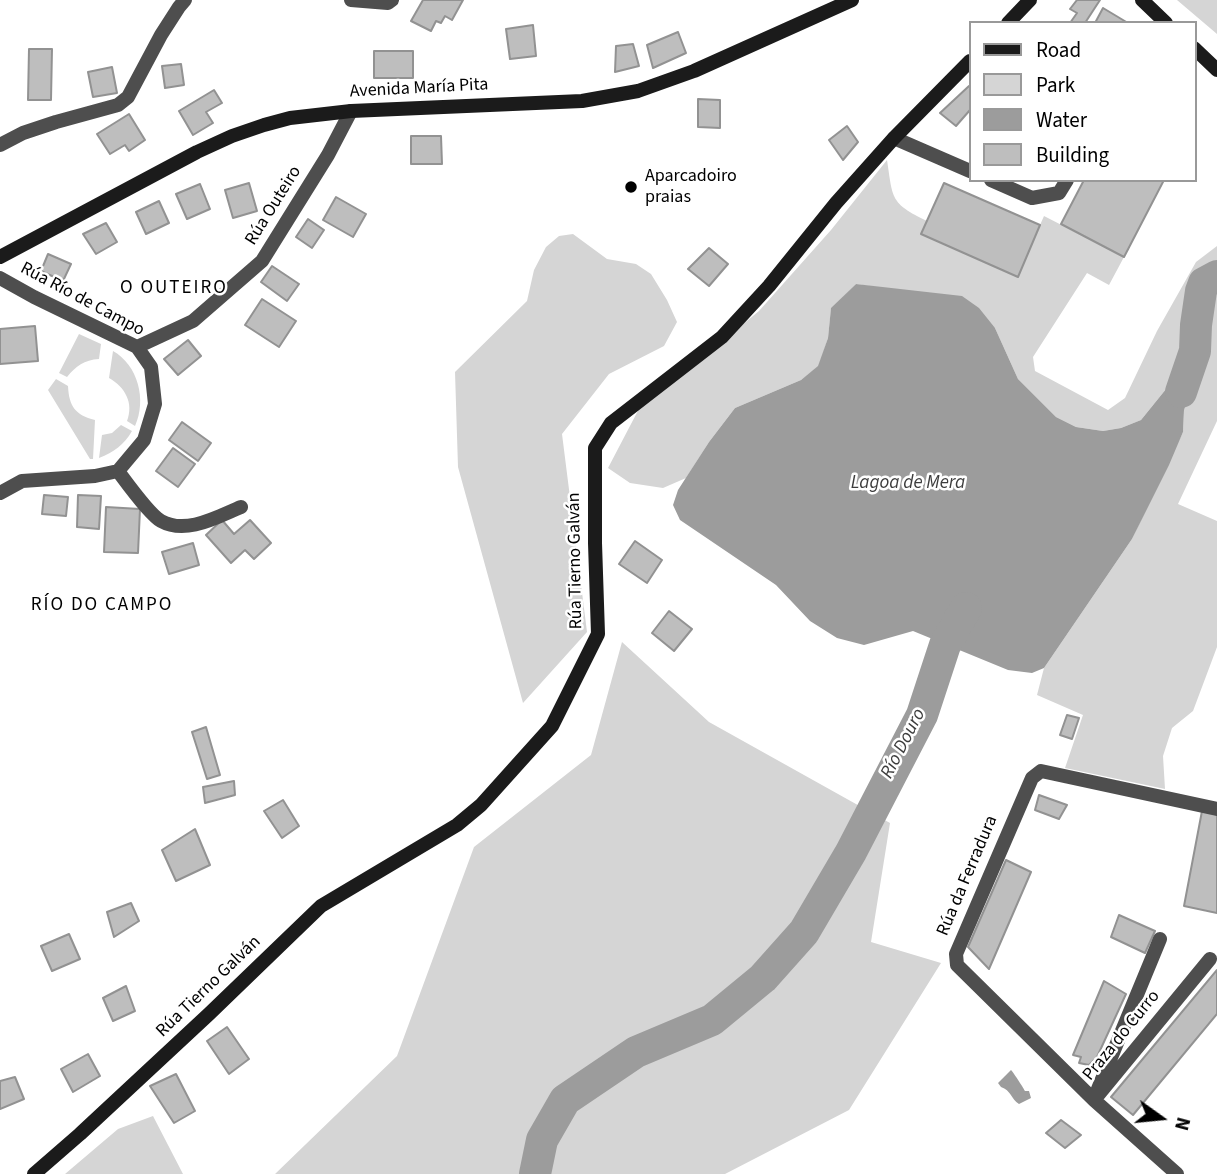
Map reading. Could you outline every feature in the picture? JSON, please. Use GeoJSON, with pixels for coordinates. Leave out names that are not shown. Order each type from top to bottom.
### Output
{"type":"FeatureCollection","features":[{"type":"Feature","properties":{"kind":"street"},"geometry":{"type":"LineString","coordinates":[[0,145],[23,133],[118,105],[128,97],[161,34],[185,0]]}},
{"type":"Feature","properties":{"kind":"street"},"geometry":{"type":"LineString","coordinates":[[351,0],[388,3],[392,0]]}},
{"type":"Feature","properties":{"kind":"street","name":"Avenida María Pita"},"geometry":{"type":"LineString","coordinates":[[0,257],[197,152],[232,136],[290,118],[351,111],[582,101],[638,91],[694,71],[852,0]]}},
{"type":"Feature","properties":{"kind":"street"},"geometry":{"type":"LineString","coordinates":[[1010,21],[1030,0]]}},
{"type":"Feature","properties":{"kind":"street"},"geometry":{"type":"LineString","coordinates":[[1142,0],[1162,21]]}},
{"type":"Feature","properties":{"kind":"street"},"geometry":{"type":"LineString","coordinates":[[1196,50],[1217,70]]}},
{"type":"Feature","properties":{"kind":"street","name":"Rúa Tierno Galván"},"geometry":{"type":"LineString","coordinates":[[34,1174],[80,1135],[321,906],[457,825],[481,805],[552,726],[598,634],[595,448],[611,423],[723,337],[894,138],[968,63]]}},
{"type":"Feature","properties":{"kind":"street","name":"Rúa Outeiro"},"geometry":{"type":"LineString","coordinates":[[137,347],[193,321],[262,261],[328,155],[351,111]]}},
{"type":"Feature","properties":{"kind":"street"},"geometry":{"type":"LineString","coordinates":[[894,138],[968,170]]}},
{"type":"Feature","properties":{"kind":"street"},"geometry":{"type":"LineString","coordinates":[[996,182],[1032,198],[1059,193],[1066,182]]}},
{"type":"Feature","properties":{"kind":"street","name":"Rúa Río de Campo"},"geometry":{"type":"LineString","coordinates":[[0,278],[137,347],[150,367],[155,404],[144,440],[118,471]]}},
{"type":"Feature","properties":{"kind":"street"},"geometry":{"type":"LineString","coordinates":[[0,493],[22,481],[118,471],[160,520],[176,526],[201,524],[241,508]]}},
{"type":"Feature","properties":{"kind":"street","name":"Rúa da Ferradura"},"geometry":{"type":"LineString","coordinates":[[1177,1174],[1094,1100],[957,965],[956,954],[1032,778],[1041,771],[1217,809]]}},
{"type":"Feature","properties":{"kind":"street","name":"Praza do Curro"},"geometry":{"type":"LineString","coordinates":[[1094,1100],[1160,939]]}},
{"type":"Feature","properties":{"kind":"street","name":"Praza do Curro"},"geometry":{"type":"LineString","coordinates":[[1094,1100],[1210,959]]}},
{"type":"Feature","properties":{"kind":"green space"},"geometry":{"type":"Polygon","coordinates":[[[1177,0],[1217,0],[1217,34],[1177,0]]]}},
{"type":"Feature","properties":{"kind":"green space"},"geometry":{"type":"Polygon","coordinates":[[[887,160],[895,198],[906,209],[927,221],[921,234],[1017,277],[1044,216],[1124,257],[1109,285],[1087,273],[1033,357],[1035,371],[1108,410],[1125,398],[1157,331],[1196,262],[1217,246],[1217,421],[1178,504],[1217,521],[1217,647],[1193,711],[1172,728],[1163,756],[1165,789],[1065,768],[1083,715],[1037,695],[1044,668],[1132,539],[1183,432],[1184,409],[1198,368],[1198,352],[1190,350],[1179,373],[1141,420],[1121,428],[1103,431],[1076,427],[1056,417],[1018,379],[995,328],[876,287],[856,284],[831,309],[828,338],[819,366],[801,380],[735,408],[686,478],[663,488],[630,483],[608,468],[642,403],[680,376],[759,311],[831,230],[887,160]]]}},
{"type":"Feature","properties":{"kind":"green space"},"geometry":{"type":"Polygon","coordinates":[[[573,234],[607,259],[636,264],[651,274],[677,322],[664,346],[609,374],[562,434],[587,632],[523,703],[458,467],[455,372],[527,301],[534,270],[546,247],[559,236],[573,234]]]}},
{"type":"Feature","properties":{"kind":"green space"},"geometry":{"type":"Polygon","coordinates":[[[79,334],[101,344],[99,359],[81,364],[67,377],[59,373],[79,334]]]}},
{"type":"Feature","properties":{"kind":"green space"},"geometry":{"type":"Polygon","coordinates":[[[113,351],[129,365],[138,384],[140,405],[135,426],[127,421],[127,396],[120,386],[109,378],[113,351]]]}},
{"type":"Feature","properties":{"kind":"green space"},"geometry":{"type":"Polygon","coordinates":[[[56,379],[68,386],[74,409],[95,420],[93,459],[90,459],[48,390],[56,379]]]}},
{"type":"Feature","properties":{"kind":"green space"},"geometry":{"type":"Polygon","coordinates":[[[121,425],[132,431],[129,436],[118,448],[99,458],[102,435],[112,433],[121,425]]]}},
{"type":"Feature","properties":{"kind":"green space"},"geometry":{"type":"Polygon","coordinates":[[[622,642],[709,722],[890,823],[871,942],[941,963],[849,1110],[725,1174],[275,1174],[397,1056],[474,847],[591,755],[622,642]]]}},
{"type":"Feature","properties":{"kind":"green space"},"geometry":{"type":"Polygon","coordinates":[[[153,1116],[183,1174],[65,1174],[118,1129],[153,1116]]]}},
{"type":"Feature","properties":{"kind":"water","name":"Lagoa de Mera"},"geometry":{"type":"Polygon","coordinates":[[[856,284],[962,296],[979,308],[995,328],[1018,379],[1056,417],[1076,427],[1103,431],[1121,428],[1141,420],[1179,373],[1190,350],[1199,352],[1198,368],[1184,410],[1183,432],[1169,465],[1132,539],[1044,668],[1032,673],[1008,670],[913,631],[864,645],[837,638],[810,621],[776,585],[680,520],[673,505],[678,490],[709,442],[735,408],[801,380],[818,366],[828,338],[831,308],[856,284]]]}},
{"type":"Feature","properties":{"kind":"water"},"geometry":{"type":"Polygon","coordinates":[[[1011,1070],[1025,1091],[1029,1091],[1031,1098],[1019,1104],[998,1083],[1011,1070]]]}},
{"type":"Feature","properties":{"kind":"building"},"geometry":{"type":"Polygon","coordinates":[[[423,0],[463,0],[452,20],[445,16],[441,23],[436,21],[431,31],[411,21],[423,0]]]}},
{"type":"Feature","properties":{"kind":"building"},"geometry":{"type":"Polygon","coordinates":[[[1077,0],[1100,0],[1086,21],[1071,21],[1077,13],[1070,9],[1077,0]]]}},
{"type":"Feature","properties":{"kind":"building"},"geometry":{"type":"Polygon","coordinates":[[[1103,8],[1125,21],[1096,21],[1103,8]]]}},
{"type":"Feature","properties":{"kind":"building"},"geometry":{"type":"Polygon","coordinates":[[[533,25],[536,56],[510,59],[506,29],[533,25]]]}},
{"type":"Feature","properties":{"kind":"building"},"geometry":{"type":"Polygon","coordinates":[[[678,32],[686,53],[653,68],[647,45],[678,32]]]}},
{"type":"Feature","properties":{"kind":"building"},"geometry":{"type":"Polygon","coordinates":[[[633,44],[639,66],[615,72],[616,46],[633,44]]]}},
{"type":"Feature","properties":{"kind":"building"},"geometry":{"type":"Polygon","coordinates":[[[29,49],[52,49],[51,100],[28,100],[29,49]]]}},
{"type":"Feature","properties":{"kind":"building"},"geometry":{"type":"Polygon","coordinates":[[[374,51],[413,51],[413,78],[374,78],[374,51]]]}},
{"type":"Feature","properties":{"kind":"building"},"geometry":{"type":"Polygon","coordinates":[[[181,64],[184,85],[165,88],[162,66],[181,64]]]}},
{"type":"Feature","properties":{"kind":"building"},"geometry":{"type":"Polygon","coordinates":[[[112,67],[117,93],[93,97],[88,72],[112,67]]]}},
{"type":"Feature","properties":{"kind":"building"},"geometry":{"type":"Polygon","coordinates":[[[968,87],[968,112],[956,126],[940,113],[968,87]]]}},
{"type":"Feature","properties":{"kind":"building"},"geometry":{"type":"Polygon","coordinates":[[[214,90],[222,103],[206,112],[213,123],[193,135],[179,111],[214,90]]]}},
{"type":"Feature","properties":{"kind":"building"},"geometry":{"type":"Polygon","coordinates":[[[698,99],[720,100],[720,128],[698,127],[698,99]]]}},
{"type":"Feature","properties":{"kind":"building"},"geometry":{"type":"Polygon","coordinates":[[[129,114],[145,140],[129,151],[125,145],[110,154],[97,134],[129,114]]]}},
{"type":"Feature","properties":{"kind":"building"},"geometry":{"type":"Polygon","coordinates":[[[847,126],[858,142],[843,160],[829,140],[847,126]]]}},
{"type":"Feature","properties":{"kind":"building"},"geometry":{"type":"Polygon","coordinates":[[[411,136],[441,136],[442,164],[411,164],[411,136]]]}},
{"type":"Feature","properties":{"kind":"building"},"geometry":{"type":"Polygon","coordinates":[[[1083,182],[1163,182],[1124,257],[1061,224],[1083,182]]]}},
{"type":"Feature","properties":{"kind":"building"},"geometry":{"type":"Polygon","coordinates":[[[249,183],[257,211],[233,218],[225,190],[249,183]]]}},
{"type":"Feature","properties":{"kind":"building"},"geometry":{"type":"Polygon","coordinates":[[[944,183],[1040,225],[1018,277],[921,234],[944,183]]]}},
{"type":"Feature","properties":{"kind":"building"},"geometry":{"type":"Polygon","coordinates":[[[200,184],[210,209],[187,219],[176,194],[200,184]]]}},
{"type":"Feature","properties":{"kind":"building"},"geometry":{"type":"Polygon","coordinates":[[[336,197],[366,214],[353,237],[323,220],[336,197]]]}},
{"type":"Feature","properties":{"kind":"building"},"geometry":{"type":"Polygon","coordinates":[[[159,201],[169,223],[146,234],[136,212],[159,201]]]}},
{"type":"Feature","properties":{"kind":"building"},"geometry":{"type":"Polygon","coordinates":[[[308,219],[324,230],[312,248],[296,237],[308,219]]]}},
{"type":"Feature","properties":{"kind":"building"},"geometry":{"type":"Polygon","coordinates":[[[106,223],[117,242],[96,254],[83,234],[106,223]]]}},
{"type":"Feature","properties":{"kind":"building"},"geometry":{"type":"Polygon","coordinates":[[[709,248],[728,264],[709,286],[688,269],[709,248]]]}},
{"type":"Feature","properties":{"kind":"building"},"geometry":{"type":"Polygon","coordinates":[[[48,254],[71,264],[63,281],[41,271],[48,254]]]}},
{"type":"Feature","properties":{"kind":"building"},"geometry":{"type":"Polygon","coordinates":[[[272,266],[299,284],[287,301],[261,282],[272,266]]]}},
{"type":"Feature","properties":{"kind":"building"},"geometry":{"type":"Polygon","coordinates":[[[262,299],[296,321],[279,347],[245,325],[262,299]]]}},
{"type":"Feature","properties":{"kind":"building"},"geometry":{"type":"Polygon","coordinates":[[[35,326],[38,361],[0,364],[0,329],[35,326]]]}},
{"type":"Feature","properties":{"kind":"building"},"geometry":{"type":"Polygon","coordinates":[[[188,340],[201,356],[178,375],[164,359],[188,340]]]}},
{"type":"Feature","properties":{"kind":"building"},"geometry":{"type":"Polygon","coordinates":[[[182,422],[211,443],[198,461],[169,440],[182,422]]]}},
{"type":"Feature","properties":{"kind":"building"},"geometry":{"type":"Polygon","coordinates":[[[173,448],[195,464],[178,487],[156,471],[173,448]]]}},
{"type":"Feature","properties":{"kind":"building"},"geometry":{"type":"Polygon","coordinates":[[[44,495],[68,497],[66,516],[42,514],[44,495]]]}},
{"type":"Feature","properties":{"kind":"building"},"geometry":{"type":"Polygon","coordinates":[[[78,495],[101,496],[99,529],[77,527],[78,495]]]}},
{"type":"Feature","properties":{"kind":"building"},"geometry":{"type":"Polygon","coordinates":[[[106,507],[140,509],[138,553],[104,552],[106,507]]]}},
{"type":"Feature","properties":{"kind":"building"},"geometry":{"type":"Polygon","coordinates":[[[222,520],[234,534],[250,520],[271,543],[254,559],[245,550],[231,563],[206,535],[222,520]]]}},
{"type":"Feature","properties":{"kind":"building"},"geometry":{"type":"Polygon","coordinates":[[[635,541],[662,560],[647,583],[619,564],[635,541]]]}},
{"type":"Feature","properties":{"kind":"building"},"geometry":{"type":"Polygon","coordinates":[[[193,543],[199,565],[169,574],[162,552],[193,543]]]}},
{"type":"Feature","properties":{"kind":"building"},"geometry":{"type":"Polygon","coordinates":[[[669,611],[692,629],[674,651],[652,633],[669,611]]]}},
{"type":"Feature","properties":{"kind":"building"},"geometry":{"type":"Polygon","coordinates":[[[1067,715],[1079,718],[1072,739],[1060,735],[1067,715]]]}},
{"type":"Feature","properties":{"kind":"building"},"geometry":{"type":"Polygon","coordinates":[[[206,727],[220,775],[207,779],[192,732],[206,727]]]}},
{"type":"Feature","properties":{"kind":"building"},"geometry":{"type":"Polygon","coordinates":[[[234,781],[235,795],[205,803],[203,787],[234,781]]]}},
{"type":"Feature","properties":{"kind":"building"},"geometry":{"type":"Polygon","coordinates":[[[1039,795],[1067,805],[1059,819],[1035,810],[1039,795]]]}},
{"type":"Feature","properties":{"kind":"building"},"geometry":{"type":"Polygon","coordinates":[[[283,800],[299,826],[282,838],[264,811],[283,800]]]}},
{"type":"Feature","properties":{"kind":"building"},"geometry":{"type":"Polygon","coordinates":[[[1202,811],[1217,814],[1217,913],[1184,906],[1202,811]]]}},
{"type":"Feature","properties":{"kind":"building"},"geometry":{"type":"Polygon","coordinates":[[[195,829],[210,865],[176,881],[162,850],[195,829]]]}},
{"type":"Feature","properties":{"kind":"building"},"geometry":{"type":"Polygon","coordinates":[[[1006,860],[1031,872],[989,969],[968,947],[1006,860]]]}},
{"type":"Feature","properties":{"kind":"building"},"geometry":{"type":"Polygon","coordinates":[[[131,903],[139,921],[114,937],[107,912],[131,903]]]}},
{"type":"Feature","properties":{"kind":"building"},"geometry":{"type":"Polygon","coordinates":[[[1119,915],[1155,931],[1145,953],[1111,937],[1119,915]]]}},
{"type":"Feature","properties":{"kind":"building"},"geometry":{"type":"Polygon","coordinates":[[[69,934],[80,959],[52,971],[41,946],[69,934]]]}},
{"type":"Feature","properties":{"kind":"building"},"geometry":{"type":"Polygon","coordinates":[[[1217,970],[1217,1014],[1133,1115],[1111,1097],[1217,970]]]}},
{"type":"Feature","properties":{"kind":"building"},"geometry":{"type":"Polygon","coordinates":[[[1104,981],[1126,994],[1097,1057],[1089,1065],[1079,1063],[1081,1057],[1073,1055],[1104,981]]]}},
{"type":"Feature","properties":{"kind":"building"},"geometry":{"type":"Polygon","coordinates":[[[126,986],[135,1011],[113,1021],[103,998],[126,986]]]}},
{"type":"Feature","properties":{"kind":"building"},"geometry":{"type":"Polygon","coordinates":[[[227,1027],[249,1059],[229,1074],[207,1041],[227,1027]]]}},
{"type":"Feature","properties":{"kind":"building"},"geometry":{"type":"Polygon","coordinates":[[[88,1054],[100,1076],[73,1092],[61,1069],[88,1054]]]}},
{"type":"Feature","properties":{"kind":"building"},"geometry":{"type":"Polygon","coordinates":[[[176,1074],[195,1111],[174,1123],[150,1086],[176,1074]]]}},
{"type":"Feature","properties":{"kind":"building"},"geometry":{"type":"Polygon","coordinates":[[[15,1077],[24,1099],[0,1109],[0,1081],[15,1077]]]}},
{"type":"Feature","properties":{"kind":"building"},"geometry":{"type":"Polygon","coordinates":[[[1061,1120],[1081,1135],[1065,1148],[1046,1133],[1061,1120]]]}},
{"type":"Feature","properties":{"kind":"waterway","name":"Río Douro"},"geometry":{"type":"LineString","coordinates":[[1181,392],[1195,351],[1201,291],[1204,283],[1217,276]]}},
{"type":"Feature","properties":{"kind":"waterway","name":"Río Douro"},"geometry":{"type":"LineString","coordinates":[[535,1174],[542,1140],[565,1100],[636,1052],[712,1020],[763,978],[804,932],[851,852],[922,715],[945,645],[966,608]]}},
{"type":"Feature","properties":{"kind":"place","name":"Aparcadoiro praias"},"geometry":{"type":"Point","coordinates":[631,187]}},
{"type":"Feature","properties":{"kind":"district","name":"O OUTEIRO"},"geometry":{"type":"Point","coordinates":[174,289]}},
{"type":"Feature","properties":{"kind":"district","name":"RÍO DO CAMPO"},"geometry":{"type":"Point","coordinates":[102,606]}}]}
